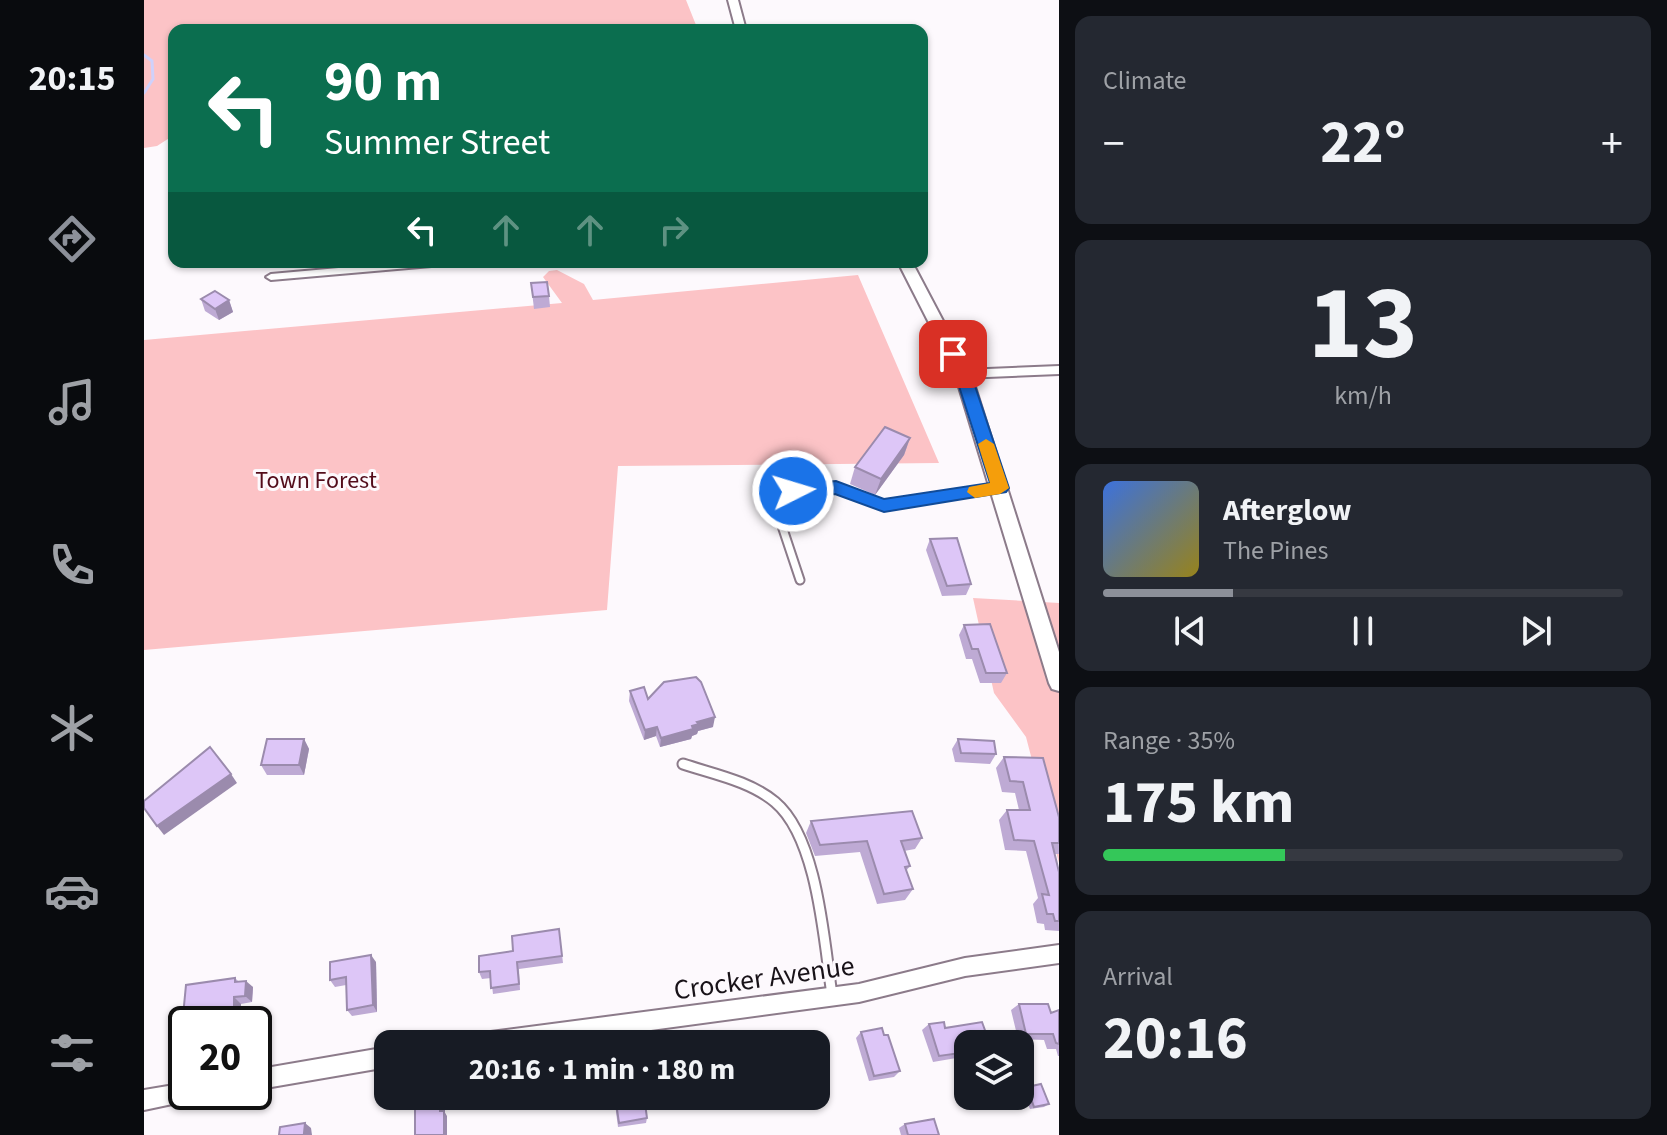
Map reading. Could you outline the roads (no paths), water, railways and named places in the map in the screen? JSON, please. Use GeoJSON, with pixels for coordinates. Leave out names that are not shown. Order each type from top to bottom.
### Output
{"type":"FeatureCollection","features":[{"type":"Feature","properties":{"kind":"main road"},"geometry":{"type":"LineString","coordinates":[[733,0],[739,24]]}},
{"type":"Feature","properties":{"kind":"main road"},"geometry":{"type":"LineString","coordinates":[[908,268],[963,374],[1059,683]]}},
{"type":"Feature","properties":{"kind":"street"},"geometry":{"type":"LineString","coordinates":[[271,277],[374,268]]}},
{"type":"Feature","properties":{"kind":"street"},"geometry":{"type":"LineString","coordinates":[[963,374],[1059,370]]}},
{"type":"Feature","properties":{"kind":"street","name":"Crocker Avenue"},"geometry":{"type":"LineString","coordinates":[[582,1030],[833,997],[1011,958],[1059,954]]}},
{"type":"Feature","properties":{"kind":"street"},"geometry":{"type":"LineString","coordinates":[[272,1077],[374,1059]]}},
{"type":"Feature","properties":{"kind":"street"},"geometry":{"type":"LineString","coordinates":[[144,1100],[168,1096]]}},
{"type":"Feature","properties":{"kind":"lane"},"geometry":{"type":"LineString","coordinates":[[800,580],[771,493],[836,487],[884,506],[1000,488]]}},
{"type":"Feature","properties":{"kind":"lane"},"geometry":{"type":"LineString","coordinates":[[683,764],[749,787],[777,803],[795,827],[809,866],[833,997]]}},
{"type":"Feature","properties":{"kind":"waterway"},"geometry":{"type":"LineString","coordinates":[[144,55],[152,61],[153,79],[144,93]]}},
{"type":"Feature","properties":{"kind":"park label","name":"Town Forest"},"geometry":{"type":"Point","coordinates":[316,480]}}]}
